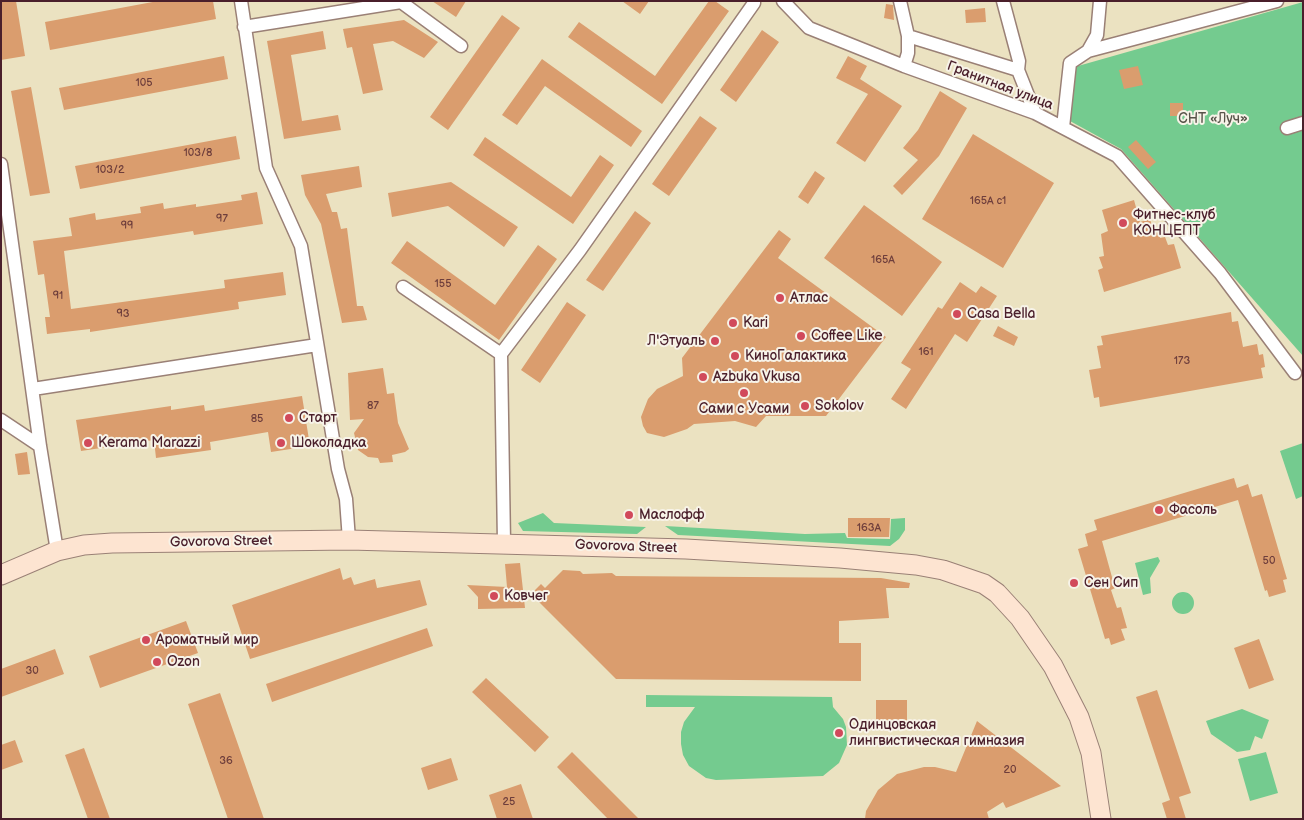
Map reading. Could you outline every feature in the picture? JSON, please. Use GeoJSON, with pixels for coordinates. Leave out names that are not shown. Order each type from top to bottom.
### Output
{"type":"FeatureCollection","features":[{"type":"Feature","properties":{"kind":"main road","name":"Govorova Street"},"geometry":{"type":"LineString","coordinates":[[1,575],[57,551],[112,543],[349,540],[664,548],[887,562],[943,570],[984,584],[997,593],[1020,618],[1064,684],[1079,717],[1091,753],[1101,819]]}},
{"type":"Feature","properties":{"kind":"street"},"geometry":{"type":"LineString","coordinates":[[241,1],[266,168],[301,246],[338,469],[346,499],[349,540]]}},
{"type":"Feature","properties":{"kind":"street","name":"Гранитная улица"},"geometry":{"type":"LineString","coordinates":[[782,1],[809,28],[904,66],[1035,113],[1117,156],[1220,273],[1295,373]]}},
{"type":"Feature","properties":{"kind":"street"},"geometry":{"type":"LineString","coordinates":[[900,1],[908,36],[908,53],[904,66]]}},
{"type":"Feature","properties":{"kind":"street"},"geometry":{"type":"LineString","coordinates":[[1003,1],[1018,61],[1018,70],[1035,113]]}},
{"type":"Feature","properties":{"kind":"street"},"geometry":{"type":"LineString","coordinates":[[1088,51],[1096,35],[1100,1]]}},
{"type":"Feature","properties":{"kind":"street"},"geometry":{"type":"LineString","coordinates":[[1063,127],[1070,63],[1088,51],[1244,6],[1277,1]]}},
{"type":"Feature","properties":{"kind":"street"},"geometry":{"type":"LineString","coordinates":[[244,27],[402,2],[461,46]]}},
{"type":"Feature","properties":{"kind":"street"},"geometry":{"type":"LineString","coordinates":[[504,543],[501,354],[580,250],[754,3]]}},
{"type":"Feature","properties":{"kind":"street"},"geometry":{"type":"LineString","coordinates":[[908,36],[1018,70]]}},
{"type":"Feature","properties":{"kind":"street"},"geometry":{"type":"LineString","coordinates":[[1287,128],[1303,123]]}},
{"type":"Feature","properties":{"kind":"street"},"geometry":{"type":"LineString","coordinates":[[1,164],[40,446],[57,551]]}},
{"type":"Feature","properties":{"kind":"street"},"geometry":{"type":"LineString","coordinates":[[403,287],[501,354]]}},
{"type":"Feature","properties":{"kind":"street"},"geometry":{"type":"LineString","coordinates":[[33,389],[317,345]]}},
{"type":"Feature","properties":{"kind":"street"},"geometry":{"type":"LineString","coordinates":[[1,420],[40,446]]}},
{"type":"Feature","properties":{"kind":"green space","name":"СНТ «Луч»"},"geometry":{"type":"Polygon","coordinates":[[[1303,2],[1303,356],[1121,149],[1070,121],[1071,68],[1303,2]]]}},
{"type":"Feature","properties":{"kind":"green space"},"geometry":{"type":"Polygon","coordinates":[[[1303,443],[1303,496],[1296,499],[1280,451],[1303,443]]]}},
{"type":"Feature","properties":{"kind":"green space"},"geometry":{"type":"Polygon","coordinates":[[[543,513],[554,523],[646,527],[637,534],[523,531],[518,523],[543,513]]]}},
{"type":"Feature","properties":{"kind":"green space"},"geometry":{"type":"Polygon","coordinates":[[[905,518],[905,530],[899,539],[890,546],[678,535],[665,526],[805,534],[845,533],[847,538],[890,539],[891,519],[905,518]]]}},
{"type":"Feature","properties":{"kind":"green space"},"geometry":{"type":"Polygon","coordinates":[[[1158,557],[1160,561],[1150,578],[1151,593],[1143,595],[1135,563],[1158,557]]]}},
{"type":"Feature","properties":{"kind":"green space"},"geometry":{"type":"Polygon","coordinates":[[[1183,592],[1191,595],[1194,603],[1191,611],[1183,614],[1175,611],[1172,603],[1175,595],[1183,592]]]}},
{"type":"Feature","properties":{"kind":"green space"},"geometry":{"type":"Polygon","coordinates":[[[646,695],[832,697],[833,707],[843,719],[846,727],[847,745],[839,763],[823,776],[716,780],[706,778],[689,766],[683,755],[681,744],[681,732],[684,722],[695,707],[646,707],[646,695]]]}},
{"type":"Feature","properties":{"kind":"green space"},"geometry":{"type":"Polygon","coordinates":[[[1242,709],[1269,720],[1262,739],[1255,736],[1250,750],[1237,752],[1211,734],[1206,721],[1242,709]]]}},
{"type":"Feature","properties":{"kind":"green space"},"geometry":{"type":"Polygon","coordinates":[[[1266,752],[1278,793],[1250,801],[1238,759],[1266,752]]]}},
{"type":"Feature","properties":{"kind":"building"},"geometry":{"type":"Polygon","coordinates":[[[1,1],[16,1],[25,56],[1,60],[1,1]]]}},
{"type":"Feature","properties":{"kind":"building"},"geometry":{"type":"Polygon","coordinates":[[[158,1],[213,1],[216,19],[50,50],[45,22],[158,1]]]}},
{"type":"Feature","properties":{"kind":"building"},"geometry":{"type":"Polygon","coordinates":[[[432,1],[466,1],[456,17],[432,1]]]}},
{"type":"Feature","properties":{"kind":"building"},"geometry":{"type":"Polygon","coordinates":[[[622,1],[649,1],[640,14],[622,1]]]}},
{"type":"Feature","properties":{"kind":"building"},"geometry":{"type":"Polygon","coordinates":[[[709,1],[715,1],[729,11],[662,104],[568,37],[579,22],[655,76],[709,1]]]}},
{"type":"Feature","properties":{"kind":"building"},"geometry":{"type":"Polygon","coordinates":[[[886,4],[893,5],[894,20],[884,18],[886,4]]]}},
{"type":"Feature","properties":{"kind":"building"},"geometry":{"type":"Polygon","coordinates":[[[985,8],[986,22],[966,23],[965,10],[985,8]]]}},
{"type":"Feature","properties":{"kind":"building"},"geometry":{"type":"Polygon","coordinates":[[[502,15],[520,28],[448,130],[430,117],[502,15]]]}},
{"type":"Feature","properties":{"kind":"building"},"geometry":{"type":"Polygon","coordinates":[[[404,20],[438,42],[424,58],[393,41],[373,44],[383,90],[363,94],[352,47],[347,48],[343,29],[404,20]]]}},
{"type":"Feature","properties":{"kind":"building"},"geometry":{"type":"Polygon","coordinates":[[[762,30],[779,42],[736,102],[720,90],[762,30]]]}},
{"type":"Feature","properties":{"kind":"building"},"geometry":{"type":"Polygon","coordinates":[[[323,31],[326,49],[291,55],[302,121],[338,115],[341,130],[284,139],[267,41],[323,31]]]}},
{"type":"Feature","properties":{"kind":"building"},"geometry":{"type":"Polygon","coordinates":[[[224,56],[228,79],[64,110],[59,88],[224,56]]]}},
{"type":"Feature","properties":{"kind":"building"},"geometry":{"type":"Polygon","coordinates":[[[848,56],[867,66],[860,79],[902,106],[865,162],[836,143],[868,94],[836,78],[848,56]]]}},
{"type":"Feature","properties":{"kind":"building"},"geometry":{"type":"Polygon","coordinates":[[[542,59],[642,131],[631,147],[545,86],[517,125],[502,115],[542,59]]]}},
{"type":"Feature","properties":{"kind":"building"},"geometry":{"type":"Polygon","coordinates":[[[1138,66],[1143,85],[1124,89],[1119,70],[1138,66]]]}},
{"type":"Feature","properties":{"kind":"building"},"geometry":{"type":"Polygon","coordinates":[[[31,87],[50,193],[30,196],[11,91],[31,87]]]}},
{"type":"Feature","properties":{"kind":"building"},"geometry":{"type":"Polygon","coordinates":[[[940,91],[967,108],[939,156],[902,195],[893,186],[918,160],[903,148],[918,130],[940,91]]]}},
{"type":"Feature","properties":{"kind":"building"},"geometry":{"type":"Polygon","coordinates":[[[1170,103],[1183,103],[1183,116],[1170,116],[1170,103]]]}},
{"type":"Feature","properties":{"kind":"building"},"geometry":{"type":"Polygon","coordinates":[[[700,116],[717,128],[669,196],[652,184],[700,116]]]}},
{"type":"Feature","properties":{"kind":"building"},"geometry":{"type":"Polygon","coordinates":[[[973,134],[1054,183],[1003,268],[922,219],[973,134]]]}},
{"type":"Feature","properties":{"kind":"building"},"geometry":{"type":"Polygon","coordinates":[[[236,136],[240,159],[80,189],[75,166],[236,136]]]}},
{"type":"Feature","properties":{"kind":"building"},"geometry":{"type":"Polygon","coordinates":[[[485,137],[571,197],[600,155],[614,165],[573,224],[473,155],[485,137]]]}},
{"type":"Feature","properties":{"kind":"building"},"geometry":{"type":"Polygon","coordinates":[[[1136,140],[1156,162],[1148,169],[1128,147],[1136,140]]]}},
{"type":"Feature","properties":{"kind":"building"},"geometry":{"type":"Polygon","coordinates":[[[359,166],[362,187],[326,194],[332,212],[337,212],[341,229],[347,228],[357,306],[363,306],[367,320],[342,323],[321,224],[305,195],[301,175],[359,166]]]}},
{"type":"Feature","properties":{"kind":"building"},"geometry":{"type":"Polygon","coordinates":[[[815,171],[825,178],[808,204],[798,197],[815,171]]]}},
{"type":"Feature","properties":{"kind":"building"},"geometry":{"type":"Polygon","coordinates":[[[451,182],[518,227],[504,247],[448,206],[392,217],[388,193],[451,182]]]}},
{"type":"Feature","properties":{"kind":"building"},"geometry":{"type":"Polygon","coordinates":[[[257,192],[263,224],[194,235],[193,231],[64,251],[71,309],[225,288],[224,280],[283,272],[286,295],[238,302],[239,309],[90,332],[90,329],[47,334],[45,317],[50,317],[44,274],[38,275],[33,241],[72,236],[69,218],[95,213],[96,220],[141,213],[140,207],[163,203],[164,209],[196,204],[196,207],[242,200],[241,195],[257,192]]]}},
{"type":"Feature","properties":{"kind":"building"},"geometry":{"type":"Polygon","coordinates":[[[1134,200],[1140,222],[1150,219],[1153,230],[1158,229],[1160,238],[1165,237],[1168,245],[1174,244],[1181,268],[1104,292],[1098,270],[1103,268],[1099,257],[1104,256],[1101,234],[1108,231],[1102,210],[1134,200]]]}},
{"type":"Feature","properties":{"kind":"building"},"geometry":{"type":"Polygon","coordinates":[[[864,205],[942,262],[902,316],[824,258],[864,205]]]}},
{"type":"Feature","properties":{"kind":"building"},"geometry":{"type":"Polygon","coordinates":[[[635,211],[651,223],[603,291],[586,280],[635,211]]]}},
{"type":"Feature","properties":{"kind":"building","name":"Атлас"},"geometry":{"type":"Polygon","coordinates":[[[779,230],[791,239],[778,258],[886,337],[826,416],[766,416],[756,427],[735,421],[694,424],[687,429],[664,437],[647,433],[641,417],[648,399],[657,389],[683,376],[682,358],[779,230]]]}},
{"type":"Feature","properties":{"kind":"building"},"geometry":{"type":"Polygon","coordinates":[[[407,241],[495,305],[538,245],[557,259],[499,340],[391,263],[407,241]]]}},
{"type":"Feature","properties":{"kind":"building"},"geometry":{"type":"Polygon","coordinates":[[[960,282],[976,293],[981,286],[997,296],[967,342],[955,334],[906,409],[891,399],[911,369],[901,363],[938,307],[942,309],[960,282]]]}},
{"type":"Feature","properties":{"kind":"building"},"geometry":{"type":"Polygon","coordinates":[[[567,302],[586,315],[540,383],[521,370],[567,302]]]}},
{"type":"Feature","properties":{"kind":"building"},"geometry":{"type":"Polygon","coordinates":[[[1231,312],[1232,322],[1238,321],[1243,347],[1257,344],[1259,355],[1263,354],[1265,367],[1261,368],[1263,378],[1100,407],[1099,397],[1094,398],[1089,370],[1101,368],[1097,346],[1103,345],[1101,336],[1231,312]]]}},
{"type":"Feature","properties":{"kind":"building"},"geometry":{"type":"Polygon","coordinates":[[[998,326],[1018,337],[1014,346],[993,336],[998,326]]]}},
{"type":"Feature","properties":{"kind":"building"},"geometry":{"type":"Polygon","coordinates":[[[383,368],[387,394],[394,393],[398,423],[409,449],[392,455],[393,462],[380,463],[378,458],[368,457],[358,450],[354,433],[364,419],[350,420],[348,373],[383,368]]]}},
{"type":"Feature","properties":{"kind":"building"},"geometry":{"type":"Polygon","coordinates":[[[302,396],[310,446],[271,452],[268,432],[210,442],[211,450],[156,458],[154,440],[81,451],[76,420],[171,406],[171,410],[204,405],[205,411],[302,396]]]}},
{"type":"Feature","properties":{"kind":"building"},"geometry":{"type":"Polygon","coordinates":[[[27,452],[30,474],[18,475],[15,454],[27,452]]]}},
{"type":"Feature","properties":{"kind":"building"},"geometry":{"type":"Polygon","coordinates":[[[1234,478],[1237,488],[1248,484],[1252,497],[1262,494],[1287,579],[1283,580],[1286,592],[1269,597],[1267,590],[1265,591],[1238,500],[1102,541],[1115,588],[1111,590],[1117,608],[1121,607],[1127,628],[1121,629],[1125,640],[1111,645],[1109,638],[1105,639],[1078,549],[1088,546],[1085,534],[1097,530],[1094,520],[1234,478]]]}},
{"type":"Feature","properties":{"kind":"building"},"geometry":{"type":"Polygon","coordinates":[[[848,518],[890,518],[889,537],[848,537],[848,518]]]}},
{"type":"Feature","properties":{"kind":"building"},"geometry":{"type":"Polygon","coordinates":[[[520,563],[525,608],[478,609],[478,597],[467,585],[507,587],[505,564],[520,563]]]}},
{"type":"Feature","properties":{"kind":"building"},"geometry":{"type":"Polygon","coordinates":[[[340,568],[343,580],[351,577],[354,585],[375,579],[377,588],[420,580],[427,605],[250,659],[232,605],[340,568]]]}},
{"type":"Feature","properties":{"kind":"building"},"geometry":{"type":"Polygon","coordinates":[[[563,570],[580,571],[583,574],[612,573],[616,576],[881,578],[910,583],[909,588],[886,588],[889,618],[839,621],[839,643],[861,643],[861,681],[616,679],[531,594],[541,584],[545,588],[563,570]]]}},
{"type":"Feature","properties":{"kind":"building"},"geometry":{"type":"Polygon","coordinates":[[[186,621],[198,653],[100,688],[89,656],[186,621]]]}},
{"type":"Feature","properties":{"kind":"building"},"geometry":{"type":"Polygon","coordinates":[[[427,628],[433,646],[272,702],[266,684],[427,628]]]}},
{"type":"Feature","properties":{"kind":"building"},"geometry":{"type":"Polygon","coordinates":[[[1259,639],[1274,680],[1249,689],[1234,648],[1259,639]]]}},
{"type":"Feature","properties":{"kind":"building"},"geometry":{"type":"Polygon","coordinates":[[[55,649],[64,674],[1,697],[1,669],[55,649]]]}},
{"type":"Feature","properties":{"kind":"building"},"geometry":{"type":"Polygon","coordinates":[[[486,678],[549,737],[535,752],[472,692],[486,678]]]}},
{"type":"Feature","properties":{"kind":"building"},"geometry":{"type":"Polygon","coordinates":[[[1157,690],[1191,793],[1179,797],[1186,819],[1167,819],[1162,803],[1170,800],[1136,697],[1157,690]]]}},
{"type":"Feature","properties":{"kind":"building"},"geometry":{"type":"Polygon","coordinates":[[[220,693],[264,819],[228,819],[188,704],[220,693]]]}},
{"type":"Feature","properties":{"kind":"building"},"geometry":{"type":"Polygon","coordinates":[[[876,700],[907,700],[907,721],[876,721],[876,700]]]}},
{"type":"Feature","properties":{"kind":"building"},"geometry":{"type":"Polygon","coordinates":[[[977,721],[1061,786],[1006,808],[1003,802],[987,812],[989,819],[865,819],[866,811],[878,790],[897,774],[924,767],[935,767],[956,772],[977,721]]]}},
{"type":"Feature","properties":{"kind":"building"},"geometry":{"type":"Polygon","coordinates":[[[15,740],[23,762],[1,770],[1,745],[15,740]]]}},
{"type":"Feature","properties":{"kind":"building"},"geometry":{"type":"Polygon","coordinates":[[[84,748],[110,819],[88,819],[65,755],[84,748]]]}},
{"type":"Feature","properties":{"kind":"building"},"geometry":{"type":"Polygon","coordinates":[[[572,752],[639,819],[608,819],[557,767],[572,752]]]}},
{"type":"Feature","properties":{"kind":"building"},"geometry":{"type":"Polygon","coordinates":[[[451,758],[458,780],[428,790],[421,768],[451,758]]]}},
{"type":"Feature","properties":{"kind":"building"},"geometry":{"type":"Polygon","coordinates":[[[521,784],[533,819],[497,819],[489,795],[521,784]]]}},
{"type":"Feature","properties":{"kind":"place","name":"Фитнес-клуб КОНЦЕПТ"},"geometry":{"type":"Point","coordinates":[1123,223]}},
{"type":"Feature","properties":{"kind":"place","name":"Атлас"},"geometry":{"type":"Point","coordinates":[780,298]}},
{"type":"Feature","properties":{"kind":"place","name":"Casa Bella"},"geometry":{"type":"Point","coordinates":[957,314]}},
{"type":"Feature","properties":{"kind":"place","name":"Kari"},"geometry":{"type":"Point","coordinates":[733,323]}},
{"type":"Feature","properties":{"kind":"place","name":"Coffee Like"},"geometry":{"type":"Point","coordinates":[801,336]}},
{"type":"Feature","properties":{"kind":"place","name":"Л'Этуаль"},"geometry":{"type":"Point","coordinates":[715,341]}},
{"type":"Feature","properties":{"kind":"place","name":"КиноГалактика"},"geometry":{"type":"Point","coordinates":[735,356]}},
{"type":"Feature","properties":{"kind":"place","name":"Azbuka Vkusa"},"geometry":{"type":"Point","coordinates":[703,377]}},
{"type":"Feature","properties":{"kind":"place","name":"Сами с Усами"},"geometry":{"type":"Point","coordinates":[744,393]}},
{"type":"Feature","properties":{"kind":"place","name":"Sokolov"},"geometry":{"type":"Point","coordinates":[805,406]}},
{"type":"Feature","properties":{"kind":"place","name":"Старт"},"geometry":{"type":"Point","coordinates":[289,418]}},
{"type":"Feature","properties":{"kind":"place","name":"Kerama Marazzi"},"geometry":{"type":"Point","coordinates":[88,443]}},
{"type":"Feature","properties":{"kind":"place","name":"Шоколадка"},"geometry":{"type":"Point","coordinates":[281,443]}},
{"type":"Feature","properties":{"kind":"place","name":"Фасоль"},"geometry":{"type":"Point","coordinates":[1159,510]}},
{"type":"Feature","properties":{"kind":"place","name":"Маслофф"},"geometry":{"type":"Point","coordinates":[629,515]}},
{"type":"Feature","properties":{"kind":"place","name":"Сен Сип"},"geometry":{"type":"Point","coordinates":[1074,583]}},
{"type":"Feature","properties":{"kind":"place","name":"Ковчег"},"geometry":{"type":"Point","coordinates":[494,596]}},
{"type":"Feature","properties":{"kind":"place","name":"Ароматный мир"},"geometry":{"type":"Point","coordinates":[146,640]}},
{"type":"Feature","properties":{"kind":"place","name":"Ozon"},"geometry":{"type":"Point","coordinates":[157,662]}},
{"type":"Feature","properties":{"kind":"place","name":"Одинцовская лингвистическая гимназия"},"geometry":{"type":"Point","coordinates":[839,733]}}]}
